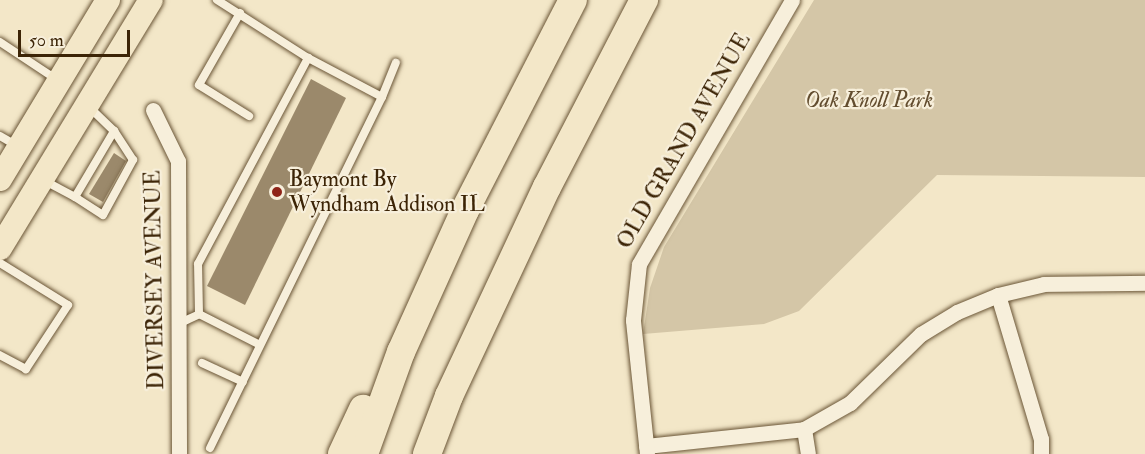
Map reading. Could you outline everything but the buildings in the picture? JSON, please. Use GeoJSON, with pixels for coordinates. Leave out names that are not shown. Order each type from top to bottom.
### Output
{"type":"FeatureCollection","features":[{"type":"Feature","properties":{"kind":"highway"},"geometry":{"type":"LineString","coordinates":[[364,454],[401,352],[470,200],[573,0]]}},
{"type":"Feature","properties":{"kind":"highway"},"geometry":{"type":"LineString","coordinates":[[427,454],[456,381],[547,187],[644,0]]}},
{"type":"Feature","properties":{"kind":"highway"},"geometry":{"type":"LineString","coordinates":[[342,454],[362,410],[401,352]]}},
{"type":"Feature","properties":{"kind":"highway"},"geometry":{"type":"LineString","coordinates":[[442,454],[456,381]]}},
{"type":"Feature","properties":{"kind":"main road"},"geometry":{"type":"LineString","coordinates":[[0,179],[10,141],[60,81],[108,0]]}},
{"type":"Feature","properties":{"kind":"main road"},"geometry":{"type":"LineString","coordinates":[[0,248],[152,0]]}},
{"type":"Feature","properties":{"kind":"street","name":"OLD GRAND AVENUE"},"geometry":{"type":"LineString","coordinates":[[647,450],[633,320],[639,264],[792,0]]}},
{"type":"Feature","properties":{"kind":"street","name":"DIVERSEY AVENUE"},"geometry":{"type":"LineString","coordinates":[[153,110],[178,161],[179,454]]}},
{"type":"Feature","properties":{"kind":"street"},"geometry":{"type":"LineString","coordinates":[[647,450],[804,429],[850,403],[921,334],[957,312],[998,295],[1044,284],[1145,283]]}},
{"type":"Feature","properties":{"kind":"street"},"geometry":{"type":"LineString","coordinates":[[998,295],[1041,439],[1041,454]]}},
{"type":"Feature","properties":{"kind":"street"},"geometry":{"type":"LineString","coordinates":[[804,429],[808,454]]}},
{"type":"Feature","properties":{"kind":"lane"},"geometry":{"type":"LineString","coordinates":[[217,0],[308,58],[382,97]]}},
{"type":"Feature","properties":{"kind":"lane"},"geometry":{"type":"LineString","coordinates":[[240,13],[199,85],[249,116]]}},
{"type":"Feature","properties":{"kind":"lane"},"geometry":{"type":"LineString","coordinates":[[0,42],[60,81]]}},
{"type":"Feature","properties":{"kind":"lane"},"geometry":{"type":"LineString","coordinates":[[199,314],[198,264],[308,58]]}},
{"type":"Feature","properties":{"kind":"lane"},"geometry":{"type":"LineString","coordinates":[[210,448],[382,97],[396,63]]}},
{"type":"Feature","properties":{"kind":"lane"},"geometry":{"type":"LineString","coordinates":[[41,178],[102,214],[133,160],[114,131],[87,106]]}},
{"type":"Feature","properties":{"kind":"lane"},"geometry":{"type":"LineString","coordinates":[[75,197],[114,131]]}},
{"type":"Feature","properties":{"kind":"lane"},"geometry":{"type":"LineString","coordinates":[[0,263],[68,305],[26,369],[0,355]]}},
{"type":"Feature","properties":{"kind":"lane"},"geometry":{"type":"LineString","coordinates":[[178,324],[199,314]]}},
{"type":"Feature","properties":{"kind":"lane"},"geometry":{"type":"LineString","coordinates":[[199,314],[260,345]]}},
{"type":"Feature","properties":{"kind":"lane"},"geometry":{"type":"LineString","coordinates":[[202,363],[243,382]]}},
{"type":"Feature","properties":{"kind":"green space","name":"Oak Knoll Park"},"geometry":{"type":"Polygon","coordinates":[[[814,0],[1145,0],[1145,177],[937,175],[799,311],[764,324],[643,334],[650,288],[664,247],[814,0]]]}},
{"type":"Feature","properties":{"kind":"place","name":"Baymont By Wyndham Addison IL"},"geometry":{"type":"Point","coordinates":[277,192]}}]}
